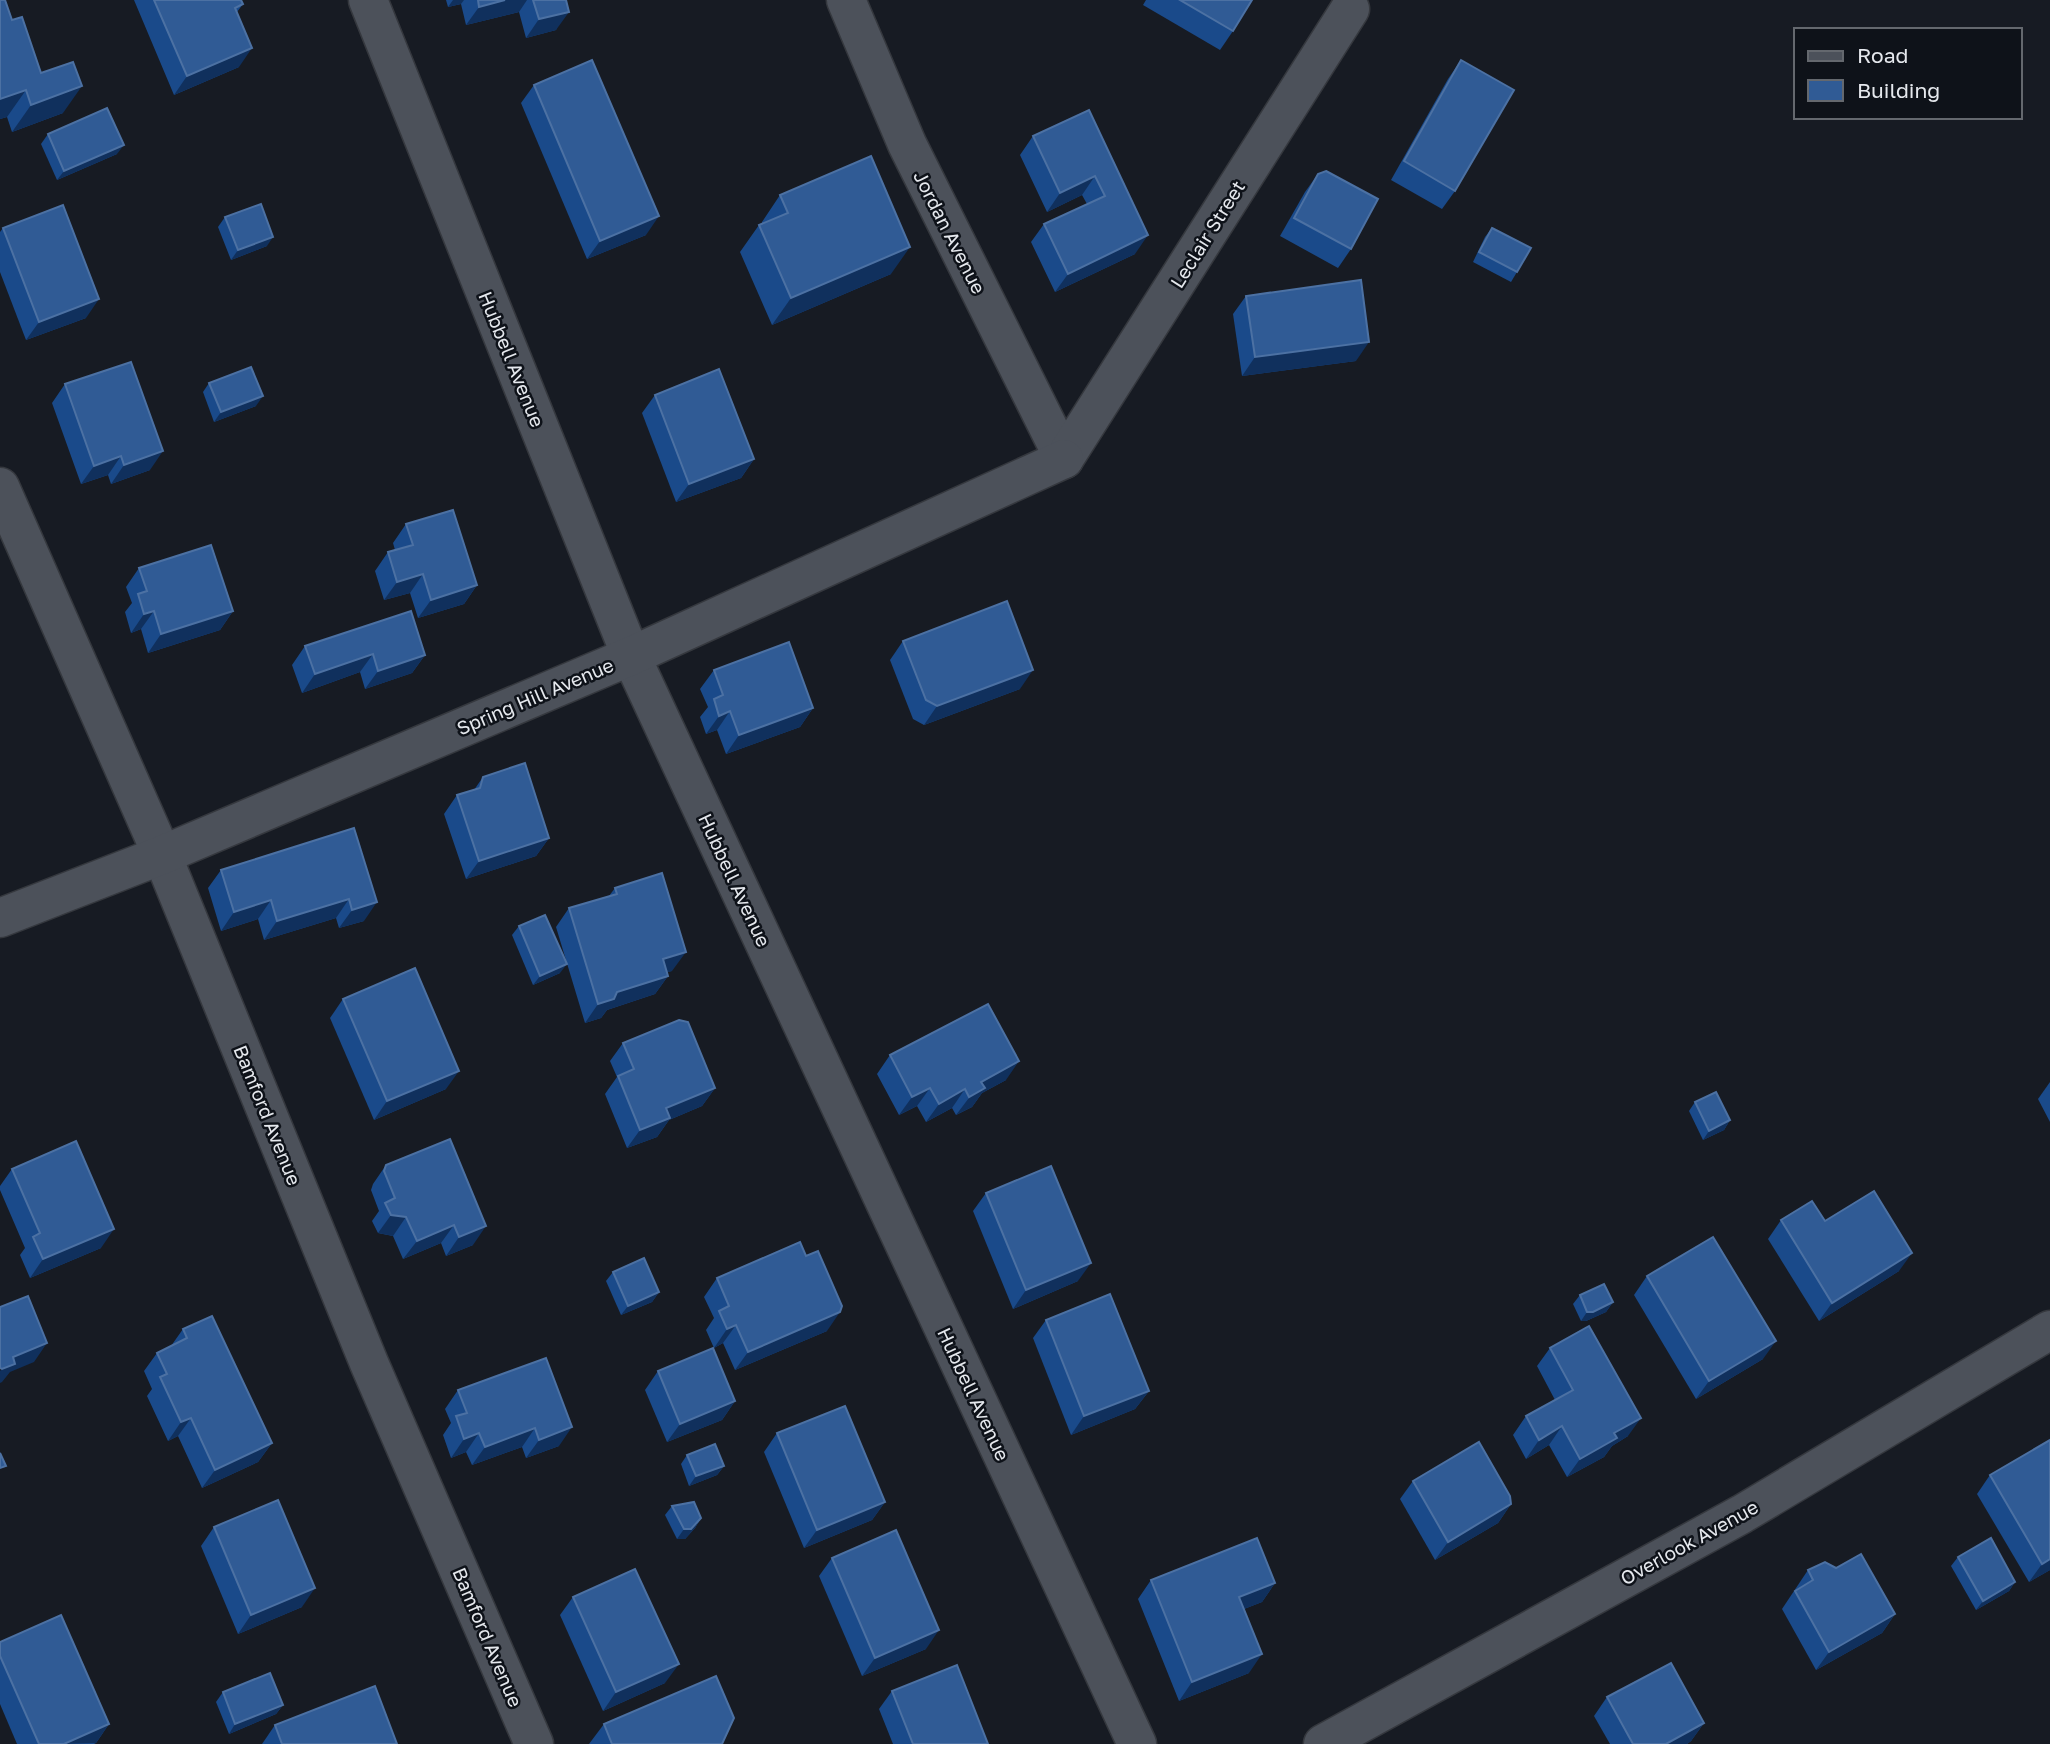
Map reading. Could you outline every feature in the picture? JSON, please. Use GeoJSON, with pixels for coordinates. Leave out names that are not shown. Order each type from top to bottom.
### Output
{"type":"FeatureCollection","features":[{"type":"Feature","properties":{"kind":"street","name":"Hubbell Avenue"},"geometry":{"type":"LineString","coordinates":[[368,0],[631,656],[1136,1744]]}},
{"type":"Feature","properties":{"kind":"street","name":"Jordan Avenue"},"geometry":{"type":"LineString","coordinates":[[846,0],[906,144],[1064,459]]}},
{"type":"Feature","properties":{"kind":"street","name":"Leclair Street"},"geometry":{"type":"LineString","coordinates":[[1064,459],[1350,9]]}},
{"type":"Feature","properties":{"kind":"street","name":"Spring Hill Avenue"},"geometry":{"type":"LineString","coordinates":[[0,918],[162,855],[631,656],[1064,459]]}},
{"type":"Feature","properties":{"kind":"street","name":"Bamford Avenue"},"geometry":{"type":"LineString","coordinates":[[0,487],[162,855],[369,1363],[534,1744]]}},
{"type":"Feature","properties":{"kind":"street","name":"Overlook Avenue"},"geometry":{"type":"LineString","coordinates":[[1323,1744],[1742,1514],[2050,1330]]}},
{"type":"Feature","properties":{"kind":"building"},"geometry":{"type":"Polygon","coordinates":[[[0,0],[5,0],[12,20],[22,17],[41,73],[73,62],[82,86],[31,105],[26,90],[0,99],[0,0]]]}},
{"type":"Feature","properties":{"kind":"building"},"geometry":{"type":"Polygon","coordinates":[[[154,0],[241,0],[243,4],[235,8],[252,48],[187,76],[154,0]]]}},
{"type":"Feature","properties":{"kind":"building"},"geometry":{"type":"Polygon","coordinates":[[[478,0],[505,0],[479,7],[478,0]]]}},
{"type":"Feature","properties":{"kind":"building"},"geometry":{"type":"Polygon","coordinates":[[[533,0],[566,0],[569,12],[539,19],[533,0]]]}},
{"type":"Feature","properties":{"kind":"building"},"geometry":{"type":"Polygon","coordinates":[[[1180,0],[1252,0],[1233,31],[1180,0]]]}},
{"type":"Feature","properties":{"kind":"building"},"geometry":{"type":"Polygon","coordinates":[[[592,60],[659,216],[600,241],[534,85],[592,60]]]}},
{"type":"Feature","properties":{"kind":"building"},"geometry":{"type":"Polygon","coordinates":[[[1461,60],[1514,90],[1455,191],[1404,161],[1461,60]]]}},
{"type":"Feature","properties":{"kind":"building"},"geometry":{"type":"Polygon","coordinates":[[[107,108],[124,145],[64,171],[48,134],[107,108]]]}},
{"type":"Feature","properties":{"kind":"building"},"geometry":{"type":"Polygon","coordinates":[[[1089,110],[1148,235],[1068,274],[1044,224],[1105,196],[1095,176],[1060,193],[1033,136],[1089,110]]]}},
{"type":"Feature","properties":{"kind":"building"},"geometry":{"type":"Polygon","coordinates":[[[871,156],[910,247],[791,298],[759,225],[788,213],[780,195],[871,156]]]}},
{"type":"Feature","properties":{"kind":"building"},"geometry":{"type":"Polygon","coordinates":[[[1326,171],[1378,199],[1351,249],[1294,218],[1318,174],[1326,171]]]}},
{"type":"Feature","properties":{"kind":"building"},"geometry":{"type":"Polygon","coordinates":[[[261,204],[273,237],[238,250],[225,217],[261,204]]]}},
{"type":"Feature","properties":{"kind":"building"},"geometry":{"type":"Polygon","coordinates":[[[63,205],[99,299],[39,322],[3,228],[63,205]]]}},
{"type":"Feature","properties":{"kind":"building"},"geometry":{"type":"Polygon","coordinates":[[[1492,228],[1531,248],[1517,272],[1479,252],[1492,228]]]}},
{"type":"Feature","properties":{"kind":"building"},"geometry":{"type":"Polygon","coordinates":[[[1361,280],[1369,342],[1255,357],[1246,296],[1361,280]]]}},
{"type":"Feature","properties":{"kind":"building"},"geometry":{"type":"Polygon","coordinates":[[[131,362],[163,451],[124,465],[121,456],[94,466],[65,384],[131,362]]]}},
{"type":"Feature","properties":{"kind":"building"},"geometry":{"type":"Polygon","coordinates":[[[251,367],[263,396],[221,412],[209,383],[251,367]]]}},
{"type":"Feature","properties":{"kind":"building"},"geometry":{"type":"Polygon","coordinates":[[[719,369],[754,459],[689,484],[655,395],[719,369]]]}},
{"type":"Feature","properties":{"kind":"building"},"geometry":{"type":"Polygon","coordinates":[[[453,510],[477,585],[431,600],[423,574],[397,582],[388,552],[413,545],[406,524],[453,510]]]}},
{"type":"Feature","properties":{"kind":"building"},"geometry":{"type":"Polygon","coordinates":[[[211,545],[233,611],[161,634],[154,611],[144,614],[138,594],[147,591],[139,568],[211,545]]]}},
{"type":"Feature","properties":{"kind":"building"},"geometry":{"type":"Polygon","coordinates":[[[1007,601],[1033,670],[937,706],[926,700],[903,641],[1007,601]]]}},
{"type":"Feature","properties":{"kind":"building"},"geometry":{"type":"Polygon","coordinates":[[[411,611],[425,655],[378,671],[373,654],[315,674],[305,646],[411,611]]]}},
{"type":"Feature","properties":{"kind":"building"},"geometry":{"type":"Polygon","coordinates":[[[789,642],[813,708],[739,735],[730,711],[719,716],[714,699],[723,695],[714,670],[789,642]]]}},
{"type":"Feature","properties":{"kind":"building"},"geometry":{"type":"Polygon","coordinates":[[[525,763],[549,838],[479,861],[457,795],[480,788],[483,777],[525,763]]]}},
{"type":"Feature","properties":{"kind":"building"},"geometry":{"type":"Polygon","coordinates":[[[354,828],[377,902],[352,910],[349,899],[277,921],[271,900],[234,912],[221,870],[354,828]]]}},
{"type":"Feature","properties":{"kind":"building"},"geometry":{"type":"Polygon","coordinates":[[[662,873],[686,952],[663,959],[668,976],[617,992],[614,999],[598,1004],[569,908],[617,894],[615,888],[662,873]]]}},
{"type":"Feature","properties":{"kind":"building"},"geometry":{"type":"Polygon","coordinates":[[[545,915],[567,964],[540,976],[519,926],[545,915]]]}},
{"type":"Feature","properties":{"kind":"building"},"geometry":{"type":"Polygon","coordinates":[[[415,968],[459,1071],[387,1101],[343,999],[415,968]]]}},
{"type":"Feature","properties":{"kind":"building"},"geometry":{"type":"Polygon","coordinates":[[[988,1004],[1019,1061],[981,1082],[985,1088],[969,1097],[965,1089],[939,1104],[930,1088],[912,1097],[890,1055],[988,1004]]]}},
{"type":"Feature","properties":{"kind":"building"},"geometry":{"type":"Polygon","coordinates":[[[679,1020],[688,1022],[715,1088],[666,1108],[670,1118],[640,1130],[618,1076],[634,1069],[623,1043],[679,1020]]]}},
{"type":"Feature","properties":{"kind":"building"},"geometry":{"type":"Polygon","coordinates":[[[1716,1092],[1730,1120],[1709,1131],[1695,1102],[1716,1092]]]}},
{"type":"Feature","properties":{"kind":"building"},"geometry":{"type":"Polygon","coordinates":[[[450,1139],[486,1226],[459,1237],[454,1225],[417,1241],[406,1217],[391,1215],[385,1203],[395,1198],[384,1171],[386,1165],[450,1139]]]}},
{"type":"Feature","properties":{"kind":"building"},"geometry":{"type":"Polygon","coordinates":[[[76,1141],[114,1229],[43,1259],[33,1237],[40,1233],[12,1169],[76,1141]]]}},
{"type":"Feature","properties":{"kind":"building"},"geometry":{"type":"Polygon","coordinates":[[[1051,1166],[1091,1263],[1026,1290],[986,1193],[1051,1166]]]}},
{"type":"Feature","properties":{"kind":"building"},"geometry":{"type":"Polygon","coordinates":[[[1874,1191],[1912,1253],[1832,1303],[1781,1220],[1812,1201],[1825,1221],[1874,1191]]]}},
{"type":"Feature","properties":{"kind":"building"},"geometry":{"type":"Polygon","coordinates":[[[1713,1237],[1776,1341],[1709,1381],[1647,1276],[1713,1237]]]}},
{"type":"Feature","properties":{"kind":"building"},"geometry":{"type":"Polygon","coordinates":[[[800,1242],[806,1256],[818,1251],[842,1306],[840,1312],[748,1352],[736,1325],[727,1329],[719,1311],[729,1306],[717,1278],[800,1242]]]}},
{"type":"Feature","properties":{"kind":"building"},"geometry":{"type":"Polygon","coordinates":[[[644,1258],[659,1292],[628,1306],[613,1272],[644,1258]]]}},
{"type":"Feature","properties":{"kind":"building"},"geometry":{"type":"Polygon","coordinates":[[[1604,1284],[1613,1302],[1593,1312],[1587,1312],[1580,1295],[1604,1284]]]}},
{"type":"Feature","properties":{"kind":"building"},"geometry":{"type":"Polygon","coordinates":[[[1110,1294],[1149,1391],[1084,1416],[1046,1320],[1110,1294]]]}},
{"type":"Feature","properties":{"kind":"building"},"geometry":{"type":"Polygon","coordinates":[[[28,1296],[47,1343],[13,1357],[15,1364],[2,1369],[0,1307],[28,1296]]]}},
{"type":"Feature","properties":{"kind":"building"},"geometry":{"type":"Polygon","coordinates":[[[212,1316],[272,1443],[215,1470],[191,1418],[181,1422],[160,1377],[167,1374],[157,1353],[187,1338],[183,1329],[212,1316]]]}},
{"type":"Feature","properties":{"kind":"building"},"geometry":{"type":"Polygon","coordinates":[[[1589,1326],[1641,1418],[1614,1433],[1617,1438],[1580,1459],[1562,1426],[1539,1440],[1526,1416],[1573,1390],[1550,1348],[1589,1326]]]}},
{"type":"Feature","properties":{"kind":"building"},"geometry":{"type":"Polygon","coordinates":[[[713,1348],[735,1401],[680,1424],[658,1371],[713,1348]]]}},
{"type":"Feature","properties":{"kind":"building"},"geometry":{"type":"Polygon","coordinates":[[[546,1358],[572,1427],[539,1440],[535,1428],[485,1447],[479,1433],[464,1439],[456,1416],[467,1413],[458,1390],[546,1358]]]}},
{"type":"Feature","properties":{"kind":"building"},"geometry":{"type":"Polygon","coordinates":[[[845,1406],[885,1502],[817,1530],[777,1433],[845,1406]]]}},
{"type":"Feature","properties":{"kind":"building"},"geometry":{"type":"Polygon","coordinates":[[[2050,1440],[2050,1559],[2042,1564],[1990,1475],[2050,1440]]]}},
{"type":"Feature","properties":{"kind":"building"},"geometry":{"type":"Polygon","coordinates":[[[1479,1442],[1510,1496],[1511,1504],[1448,1542],[1413,1481],[1479,1442]]]}},
{"type":"Feature","properties":{"kind":"building"},"geometry":{"type":"Polygon","coordinates":[[[715,1444],[724,1466],[696,1476],[687,1455],[715,1444]]]}},
{"type":"Feature","properties":{"kind":"building"},"geometry":{"type":"Polygon","coordinates":[[[0,1453],[6,1466],[0,1468],[0,1453]]]}},
{"type":"Feature","properties":{"kind":"building"},"geometry":{"type":"Polygon","coordinates":[[[278,1500],[315,1588],[251,1615],[214,1527],[278,1500]]]}},
{"type":"Feature","properties":{"kind":"building"},"geometry":{"type":"Polygon","coordinates":[[[694,1502],[701,1518],[691,1529],[684,1529],[672,1506],[694,1502]]]}},
{"type":"Feature","properties":{"kind":"building"},"geometry":{"type":"Polygon","coordinates":[[[896,1530],[939,1630],[875,1658],[832,1558],[896,1530]]]}},
{"type":"Feature","properties":{"kind":"building"},"geometry":{"type":"Polygon","coordinates":[[[1257,1538],[1275,1583],[1239,1597],[1262,1654],[1192,1682],[1151,1580],[1257,1538]]]}},
{"type":"Feature","properties":{"kind":"building"},"geometry":{"type":"Polygon","coordinates":[[[1991,1538],[2015,1582],[1983,1601],[1958,1557],[1991,1538]]]}},
{"type":"Feature","properties":{"kind":"building"},"geometry":{"type":"Polygon","coordinates":[[[1861,1554],[1895,1614],[1829,1652],[1795,1591],[1813,1580],[1808,1570],[1825,1562],[1836,1568],[1861,1554]]]}},
{"type":"Feature","properties":{"kind":"building"},"geometry":{"type":"Polygon","coordinates":[[[635,1569],[679,1664],[616,1692],[573,1597],[635,1569]]]}},
{"type":"Feature","properties":{"kind":"building"},"geometry":{"type":"Polygon","coordinates":[[[61,1615],[109,1724],[64,1744],[39,1744],[0,1656],[0,1642],[61,1615]]]}},
{"type":"Feature","properties":{"kind":"building"},"geometry":{"type":"Polygon","coordinates":[[[1671,1663],[1704,1723],[1666,1744],[1633,1744],[1607,1697],[1671,1663]]]}},
{"type":"Feature","properties":{"kind":"building"},"geometry":{"type":"Polygon","coordinates":[[[957,1665],[988,1744],[913,1744],[892,1691],[957,1665]]]}},
{"type":"Feature","properties":{"kind":"building"},"geometry":{"type":"Polygon","coordinates":[[[270,1673],[283,1705],[235,1724],[223,1692],[270,1673]]]}},
{"type":"Feature","properties":{"kind":"building"},"geometry":{"type":"Polygon","coordinates":[[[716,1676],[734,1718],[722,1744],[612,1744],[604,1724],[716,1676]]]}},
{"type":"Feature","properties":{"kind":"building"},"geometry":{"type":"Polygon","coordinates":[[[375,1686],[397,1744],[282,1744],[275,1725],[375,1686]]]}}]}
